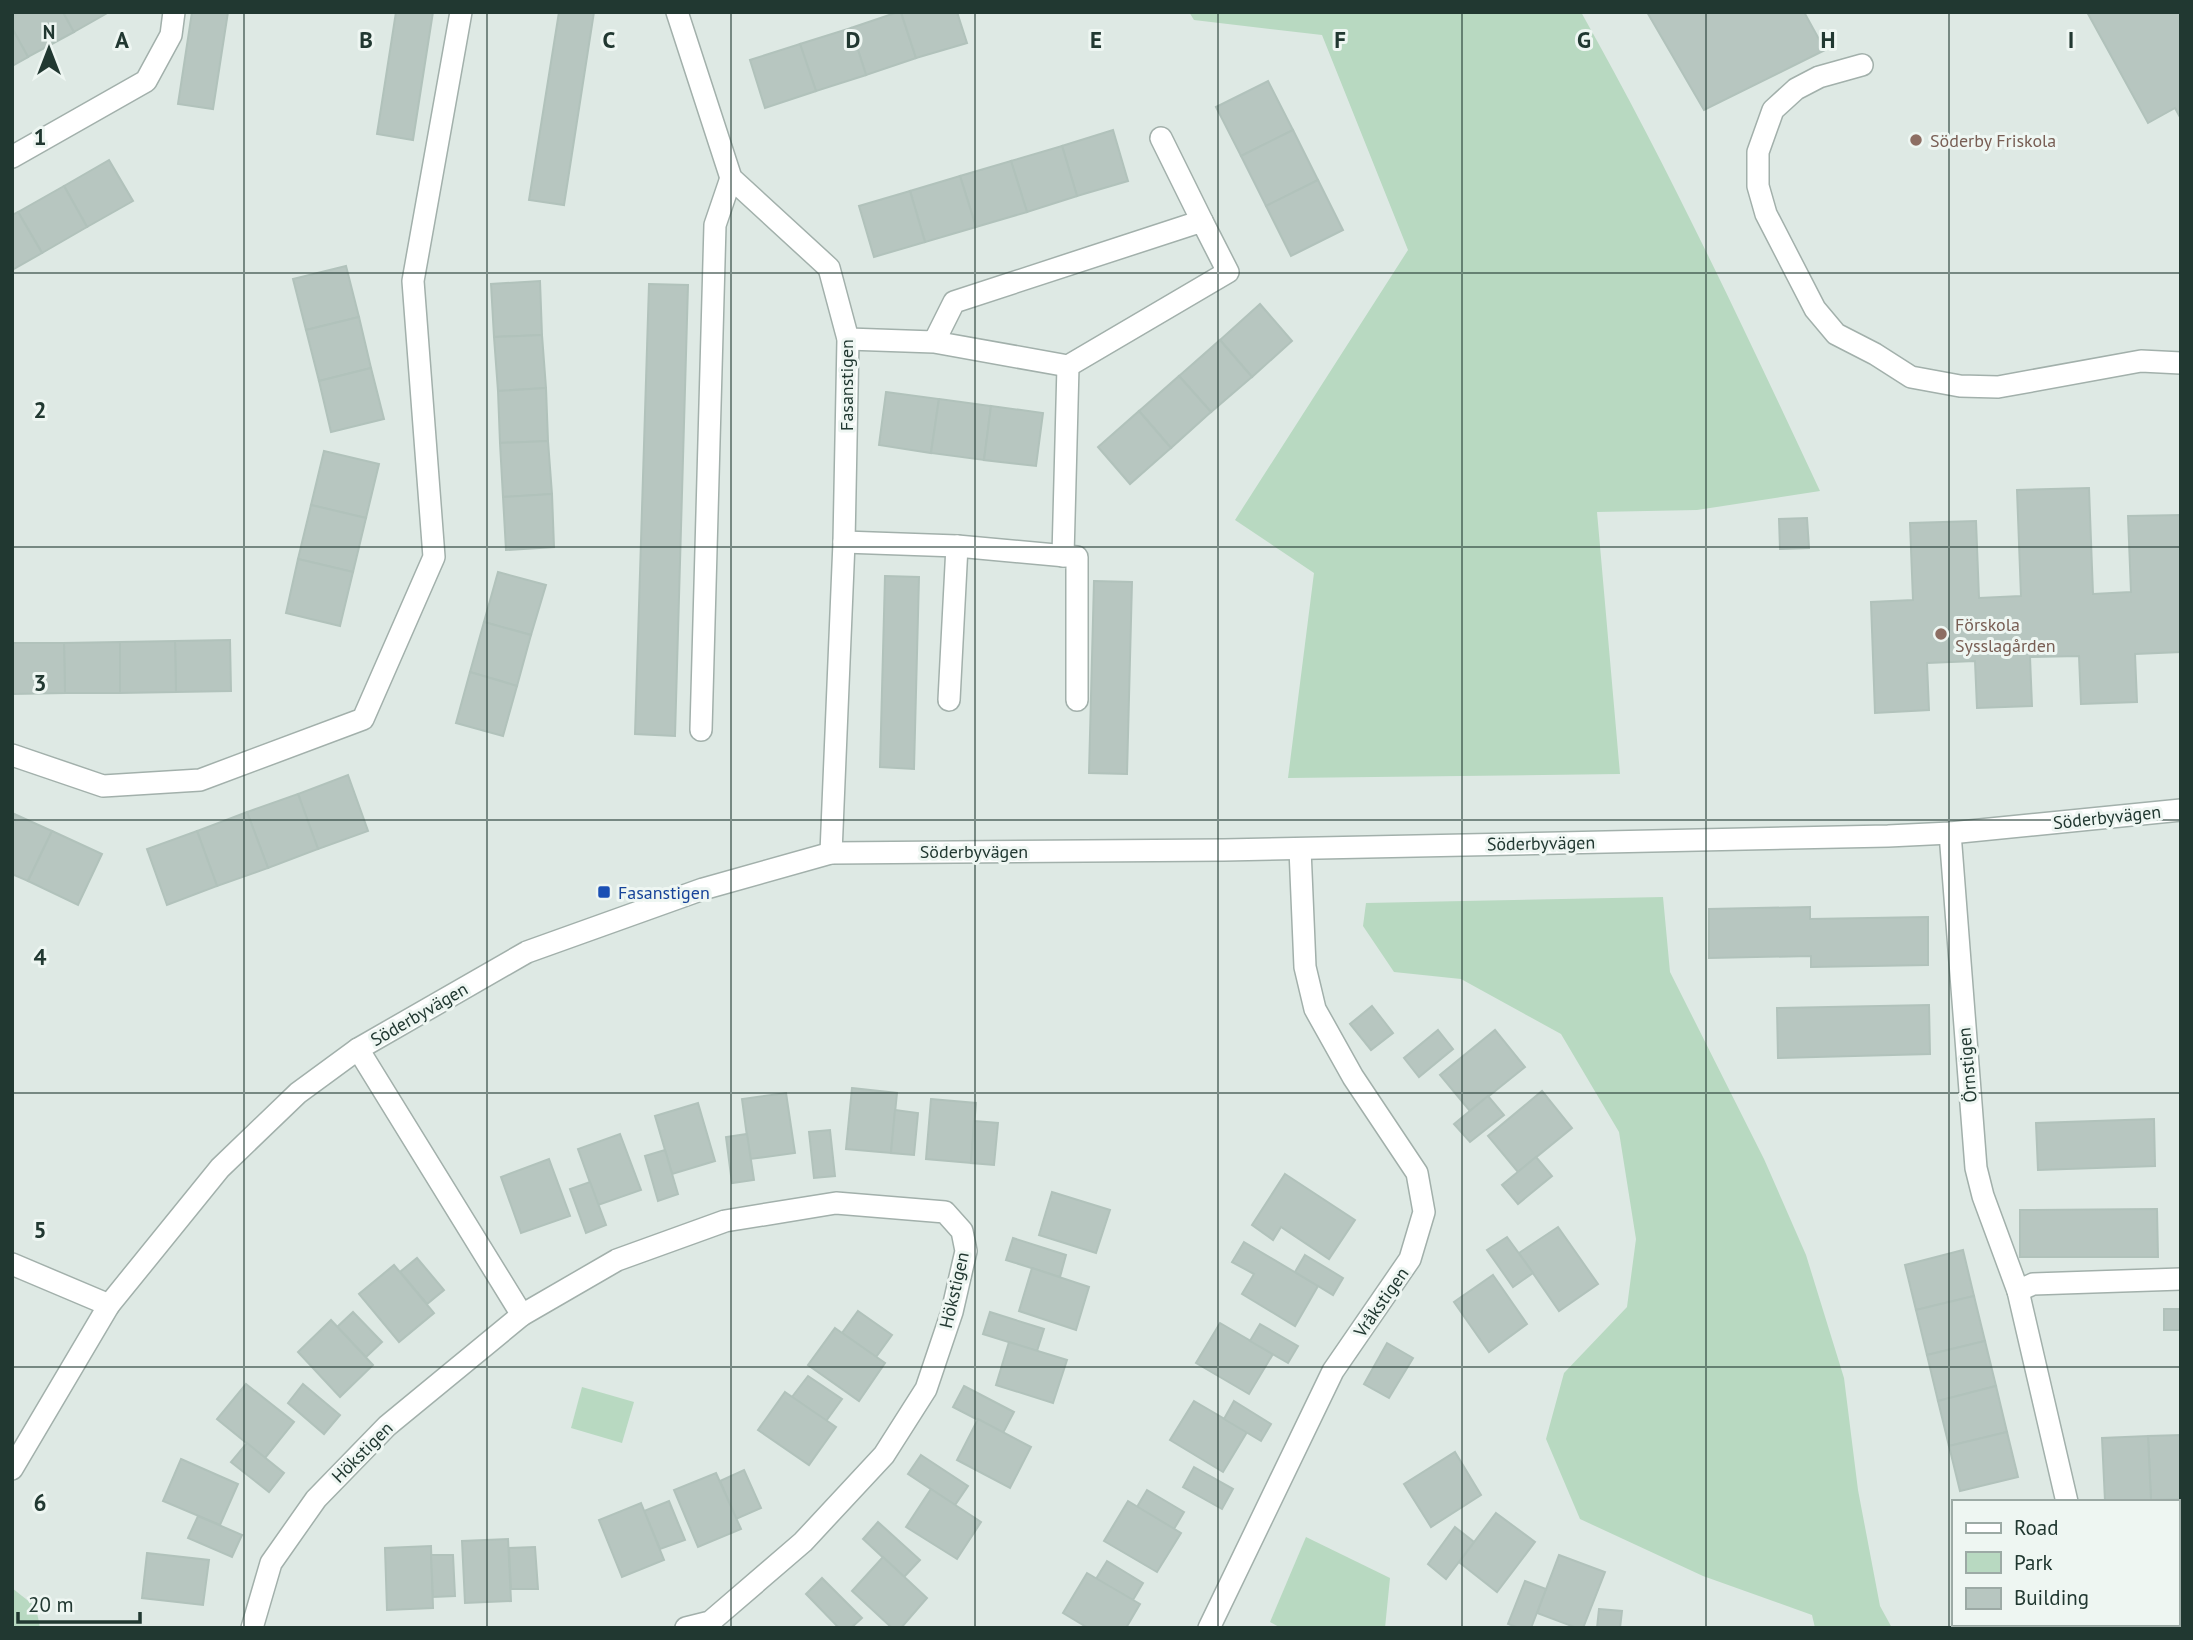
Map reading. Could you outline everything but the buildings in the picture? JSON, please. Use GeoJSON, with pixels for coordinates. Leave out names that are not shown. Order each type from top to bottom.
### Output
{"type":"FeatureCollection","features":[{"type":"Feature","properties":{"kind":"street"},"geometry":{"type":"LineString","coordinates":[[12,157],[146,81],[171,34],[174,12]]}},
{"type":"Feature","properties":{"kind":"street"},"geometry":{"type":"LineString","coordinates":[[12,755],[103,786],[200,779],[363,719],[434,557],[413,281],[461,12]]}},
{"type":"Feature","properties":{"kind":"street","name":"Fasanstigen"},"geometry":{"type":"LineString","coordinates":[[677,12],[731,178],[829,268],[848,339],[844,542],[831,853]]}},
{"type":"Feature","properties":{"kind":"street"},"geometry":{"type":"LineString","coordinates":[[1862,65],[1819,77],[1796,89],[1773,110],[1758,152],[1758,186],[1766,214],[1815,309],[1836,334],[1911,377],[1960,386],[1998,387],[2141,361],[2181,362]]}},
{"type":"Feature","properties":{"kind":"street"},"geometry":{"type":"LineString","coordinates":[[848,339],[934,342],[1068,366],[1228,272],[1161,138]]}},
{"type":"Feature","properties":{"kind":"street"},"geometry":{"type":"LineString","coordinates":[[701,730],[715,225],[731,178]]}},
{"type":"Feature","properties":{"kind":"street"},"geometry":{"type":"LineString","coordinates":[[934,342],[954,302],[1202,221]]}},
{"type":"Feature","properties":{"kind":"street"},"geometry":{"type":"LineString","coordinates":[[1063,556],[1068,366]]}},
{"type":"Feature","properties":{"kind":"street"},"geometry":{"type":"LineString","coordinates":[[844,542],[957,547],[1077,557],[1077,700]]}},
{"type":"Feature","properties":{"kind":"street"},"geometry":{"type":"LineString","coordinates":[[949,700],[957,547]]}},
{"type":"Feature","properties":{"kind":"street","name":"Söderbyvägen"},"geometry":{"type":"LineString","coordinates":[[12,1469],[109,1305],[220,1168],[298,1093],[358,1049],[527,953],[703,889],[831,853],[1300,849],[1950,833],[2181,810]]}},
{"type":"Feature","properties":{"kind":"street","name":"Örnstigen"},"geometry":{"type":"LineString","coordinates":[[1950,833],[1976,1168],[1983,1196],[2018,1292],[2067,1500]]}},
{"type":"Feature","properties":{"kind":"street","name":"Vråkstigen"},"geometry":{"type":"LineString","coordinates":[[1209,1628],[1333,1371],[1410,1259],[1424,1212],[1417,1172],[1353,1077],[1315,1009],[1306,967],[1300,849]]}},
{"type":"Feature","properties":{"kind":"street"},"geometry":{"type":"LineString","coordinates":[[358,1049],[522,1315]]}},
{"type":"Feature","properties":{"kind":"street","name":"Hökstigen"},"geometry":{"type":"LineString","coordinates":[[251,1628],[271,1563],[316,1499],[387,1426],[522,1315],[617,1260],[726,1221],[836,1203],[945,1212],[962,1231],[966,1251],[952,1312],[926,1389],[884,1455],[803,1542],[710,1622],[686,1628]]}},
{"type":"Feature","properties":{"kind":"street"},"geometry":{"type":"LineString","coordinates":[[12,1264],[109,1305]]}},
{"type":"Feature","properties":{"kind":"street"},"geometry":{"type":"LineString","coordinates":[[2018,1292],[2033,1284],[2181,1279]]}},
{"type":"Feature","properties":{"kind":"green space"},"geometry":{"type":"Polygon","coordinates":[[[1189,12],[1581,12],[1675,189],[1820,491],[1697,510],[1597,512],[1620,774],[1288,778],[1314,573],[1235,520],[1408,250],[1322,35],[1194,20],[1189,12]]]}},
{"type":"Feature","properties":{"kind":"green space"},"geometry":{"type":"Polygon","coordinates":[[[1663,897],[1670,972],[1764,1159],[1806,1255],[1844,1378],[1858,1490],[1880,1606],[1892,1628],[1815,1628],[1812,1615],[1703,1576],[1580,1519],[1546,1439],[1564,1373],[1627,1307],[1636,1239],[1619,1132],[1561,1034],[1461,979],[1394,972],[1363,926],[1366,903],[1663,897]]]}},
{"type":"Feature","properties":{"kind":"green space"},"geometry":{"type":"Polygon","coordinates":[[[582,1387],[634,1402],[622,1443],[571,1428],[582,1387]]]}},
{"type":"Feature","properties":{"kind":"green space"},"geometry":{"type":"Polygon","coordinates":[[[1306,1537],[1390,1578],[1385,1628],[1281,1628],[1270,1622],[1306,1537]]]}},
{"type":"Feature","properties":{"kind":"green space"},"geometry":{"type":"Polygon","coordinates":[[[12,1588],[36,1607],[40,1628],[12,1628],[12,1588]]]}},
{"type":"Feature","properties":{"kind":"place","name":"Söderby Friskola"},"geometry":{"type":"Point","coordinates":[1916,140]}},
{"type":"Feature","properties":{"kind":"place","name":"Förskola Sysslagården"},"geometry":{"type":"Point","coordinates":[1941,634]}},
{"type":"Feature","properties":{"kind":"place","name":"Fasanstigen"},"geometry":{"type":"Point","coordinates":[604,892]}}]}
